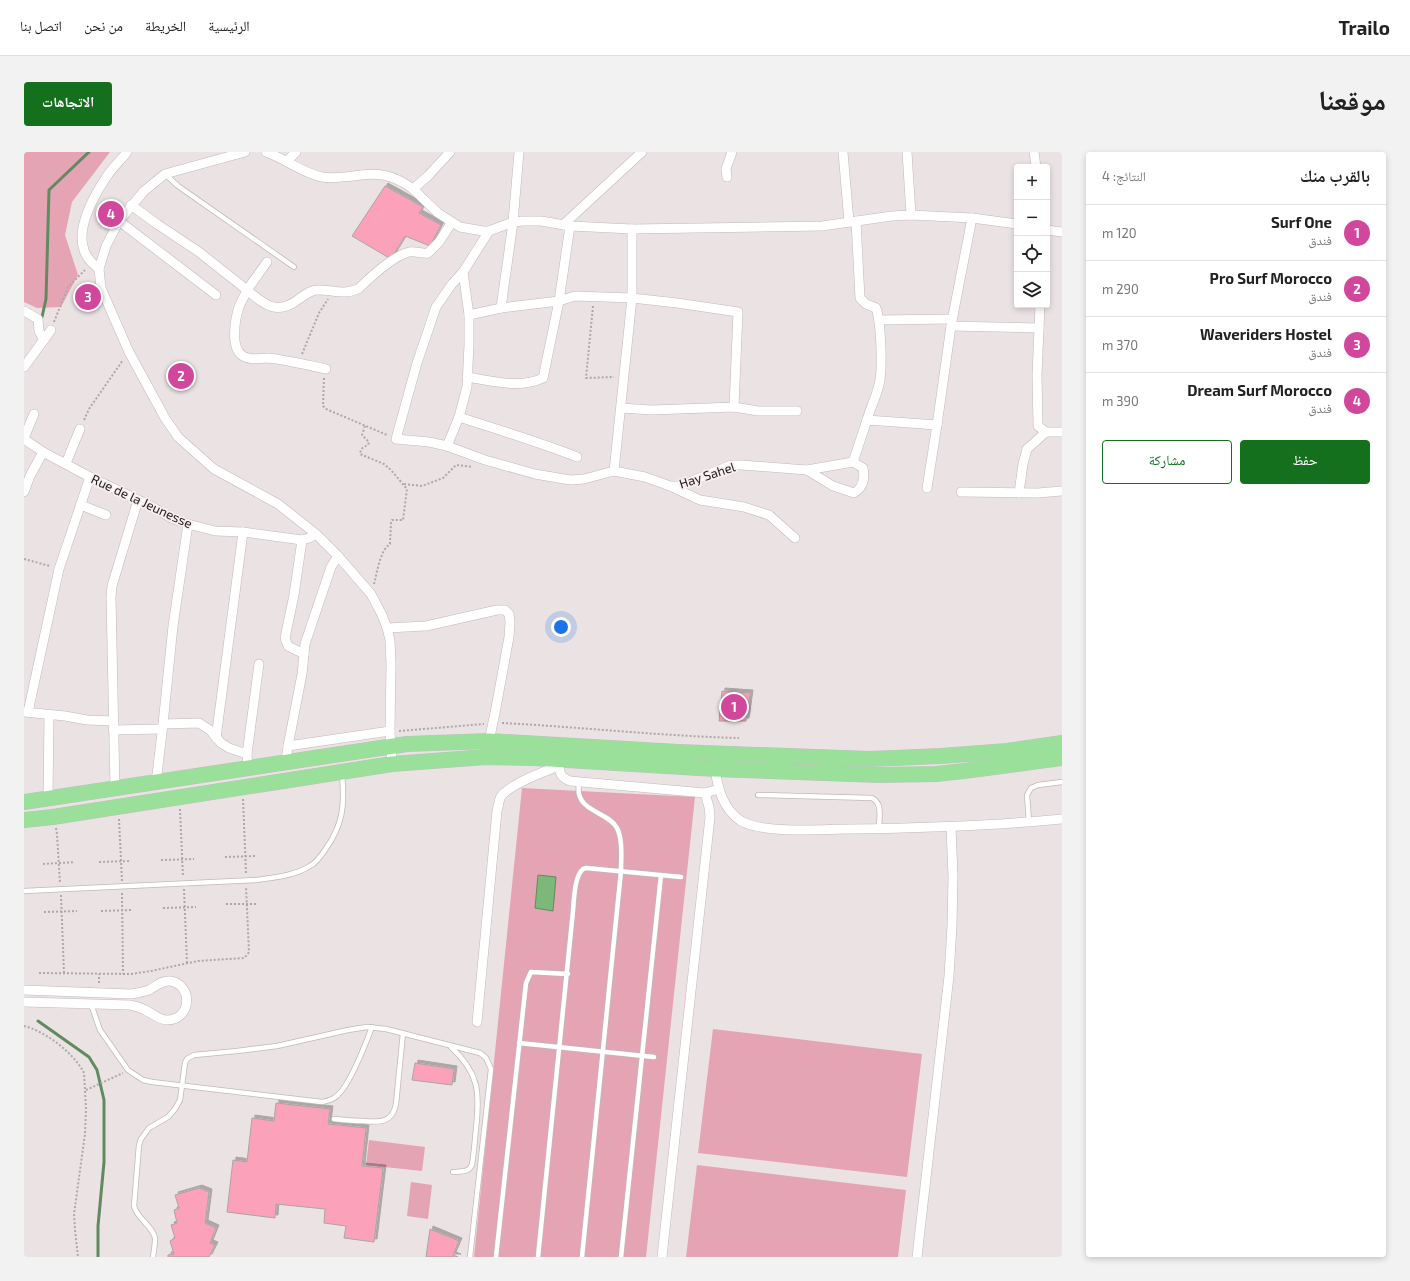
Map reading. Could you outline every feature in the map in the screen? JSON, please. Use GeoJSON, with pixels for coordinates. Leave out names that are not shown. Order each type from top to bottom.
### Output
{"type":"FeatureCollection","features":[{"type":"Feature","properties":{"kind":"highway"},"geometry":{"type":"LineString","coordinates":[[24,802],[156,783],[248,761],[286,762],[390,739],[407,744],[489,741],[678,752],[870,759],[941,756],[1000,751],[1062,743]]}},
{"type":"Feature","properties":{"kind":"highway"},"geometry":{"type":"LineString","coordinates":[[24,820],[53,817],[392,764],[486,757],[559,763],[852,775],[936,774],[1062,758]]}},
{"type":"Feature","properties":{"kind":"street"},"geometry":{"type":"LineString","coordinates":[[127,152],[108,175],[90,204],[83,229],[82,244],[84,251],[95,266],[100,288],[129,352],[165,418],[178,437],[214,469],[278,504],[316,534],[338,556],[370,594],[382,615],[390,640],[391,664],[389,707],[392,764]]}},
{"type":"Feature","properties":{"kind":"street"},"geometry":{"type":"LineString","coordinates":[[95,266],[119,221],[131,205],[144,191],[165,174],[245,152]]}},
{"type":"Feature","properties":{"kind":"street"},"geometry":{"type":"LineString","coordinates":[[266,152],[288,161],[313,175],[321,177],[328,178],[356,175],[384,175],[393,177],[403,181],[438,213],[460,227],[466,229],[489,231],[513,222],[541,221],[567,225],[632,229],[822,226],[910,215],[972,218],[1014,224]]}},
{"type":"Feature","properties":{"kind":"street"},"geometry":{"type":"LineString","coordinates":[[288,161],[296,152]]}},
{"type":"Feature","properties":{"kind":"street"},"geometry":{"type":"LineString","coordinates":[[413,189],[432,172],[450,152]]}},
{"type":"Feature","properties":{"kind":"street"},"geometry":{"type":"LineString","coordinates":[[501,308],[513,222],[519,152]]}},
{"type":"Feature","properties":{"kind":"street"},"geometry":{"type":"LineString","coordinates":[[467,377],[522,384],[533,383],[543,378],[558,301],[567,225],[642,152]]}},
{"type":"Feature","properties":{"kind":"street"},"geometry":{"type":"LineString","coordinates":[[727,177],[726,169],[732,152]]}},
{"type":"Feature","properties":{"kind":"street"},"geometry":{"type":"LineString","coordinates":[[807,470],[833,486],[854,493],[862,486],[864,474],[863,468],[853,462],[879,385],[879,320],[876,308],[866,304],[860,298],[843,152]]}},
{"type":"Feature","properties":{"kind":"street"},"geometry":{"type":"LineString","coordinates":[[907,152],[910,215]]}},
{"type":"Feature","properties":{"kind":"street"},"geometry":{"type":"LineString","coordinates":[[1034,152],[1036,164]]}},
{"type":"Feature","properties":{"kind":"street"},"geometry":{"type":"LineString","coordinates":[[131,205],[199,252],[266,305],[278,308],[285,307],[297,301],[307,293],[319,290],[347,292],[358,289],[386,265],[404,254],[410,252],[428,253],[439,242],[452,222]]}},
{"type":"Feature","properties":{"kind":"street"},"geometry":{"type":"LineString","coordinates":[[927,488],[952,323],[972,218]]}},
{"type":"Feature","properties":{"kind":"street"},"geometry":{"type":"LineString","coordinates":[[119,221],[216,295]]}},
{"type":"Feature","properties":{"kind":"street"},"geometry":{"type":"LineString","coordinates":[[489,231],[463,272],[452,284],[436,308],[417,362],[396,439],[429,442],[447,446],[485,460],[535,474],[572,480],[584,479],[614,471],[632,298],[632,229]]}},
{"type":"Feature","properties":{"kind":"street"},"geometry":{"type":"LineString","coordinates":[[1050,230],[1062,232]]}},
{"type":"Feature","properties":{"kind":"street"},"geometry":{"type":"LineString","coordinates":[[267,262],[239,306],[234,332],[238,352],[248,359],[266,358],[298,363],[326,370]]}},
{"type":"Feature","properties":{"kind":"street"},"geometry":{"type":"LineString","coordinates":[[447,446],[464,401],[467,377],[469,315],[463,272]]}},
{"type":"Feature","properties":{"kind":"street"},"geometry":{"type":"LineString","coordinates":[[469,315],[501,308],[558,301],[575,296],[632,298],[738,312],[734,407]]}},
{"type":"Feature","properties":{"kind":"street"},"geometry":{"type":"LineString","coordinates":[[1040,308],[1037,375],[1038,426],[1046,432],[1062,432]]}},
{"type":"Feature","properties":{"kind":"street"},"geometry":{"type":"LineString","coordinates":[[24,311],[38,319],[38,331],[44,340]]}},
{"type":"Feature","properties":{"kind":"street"},"geometry":{"type":"LineString","coordinates":[[879,320],[1039,328]]}},
{"type":"Feature","properties":{"kind":"street"},"geometry":{"type":"LineString","coordinates":[[24,368],[51,330]]}},
{"type":"Feature","properties":{"kind":"street"},"geometry":{"type":"LineString","coordinates":[[621,408],[652,410],[734,407],[758,410],[798,411]]}},
{"type":"Feature","properties":{"kind":"street"},"geometry":{"type":"LineString","coordinates":[[24,438],[34,414]]}},
{"type":"Feature","properties":{"kind":"street"},"geometry":{"type":"LineString","coordinates":[[459,417],[544,444],[577,457]]}},
{"type":"Feature","properties":{"kind":"street"},"geometry":{"type":"LineString","coordinates":[[867,420],[937,425]]}},
{"type":"Feature","properties":{"kind":"street"},"geometry":{"type":"LineString","coordinates":[[66,463],[80,429]]}},
{"type":"Feature","properties":{"kind":"street"},"geometry":{"type":"LineString","coordinates":[[1019,493],[1023,464],[1027,449],[1046,432]]}},
{"type":"Feature","properties":{"kind":"street","name":"Rue de la Jeunesse"},"geometry":{"type":"LineString","coordinates":[[24,438],[43,452],[171,518],[215,531],[243,532],[302,540]]}},
{"type":"Feature","properties":{"kind":"street"},"geometry":{"type":"LineString","coordinates":[[24,492],[30,476],[43,452]]}},
{"type":"Feature","properties":{"kind":"street","name":"Hay Sahel"},"geometry":{"type":"LineString","coordinates":[[614,471],[645,478],[670,486],[685,485],[702,476],[731,465],[807,470],[853,462]]}},
{"type":"Feature","properties":{"kind":"street"},"geometry":{"type":"LineString","coordinates":[[90,477],[59,569],[26,712],[87,720],[113,721]]}},
{"type":"Feature","properties":{"kind":"street"},"geometry":{"type":"LineString","coordinates":[[670,486],[700,500],[744,507],[769,515],[795,538]]}},
{"type":"Feature","properties":{"kind":"street"},"geometry":{"type":"LineString","coordinates":[[960,492],[1038,493],[1062,491]]}},
{"type":"Feature","properties":{"kind":"street"},"geometry":{"type":"LineString","coordinates":[[115,789],[111,597],[112,586],[138,500]]}},
{"type":"Feature","properties":{"kind":"street"},"geometry":{"type":"LineString","coordinates":[[81,505],[106,515]]}},
{"type":"Feature","properties":{"kind":"street"},"geometry":{"type":"LineString","coordinates":[[156,783],[173,626],[188,524]]}},
{"type":"Feature","properties":{"kind":"street"},"geometry":{"type":"LineString","coordinates":[[216,738],[243,532]]}},
{"type":"Feature","properties":{"kind":"street"},"geometry":{"type":"LineString","coordinates":[[304,654],[288,646],[285,642],[285,638],[294,595],[302,540],[316,534]]}},
{"type":"Feature","properties":{"kind":"street"},"geometry":{"type":"LineString","coordinates":[[286,762],[301,681],[305,644],[331,567],[338,556]]}},
{"type":"Feature","properties":{"kind":"street"},"geometry":{"type":"LineString","coordinates":[[387,628],[426,626],[497,610],[505,610],[509,614],[509,637],[489,741]]}},
{"type":"Feature","properties":{"kind":"street"},"geometry":{"type":"LineString","coordinates":[[113,730],[200,723],[207,727],[221,743],[248,761],[259,664]]}},
{"type":"Feature","properties":{"kind":"street"},"geometry":{"type":"LineString","coordinates":[[48,799],[49,715]]}},
{"type":"Feature","properties":{"kind":"street"},"geometry":{"type":"LineString","coordinates":[[288,746],[390,739]]}},
{"type":"Feature","properties":{"kind":"street"},"geometry":{"type":"LineString","coordinates":[[559,744],[561,776],[570,781],[705,793],[719,789]]}},
{"type":"Feature","properties":{"kind":"street"},"geometry":{"type":"LineString","coordinates":[[477,1022],[497,811],[500,798],[511,787],[546,771],[559,763]]}},
{"type":"Feature","properties":{"kind":"street"},"geometry":{"type":"LineString","coordinates":[[715,769],[719,789],[723,800],[731,813],[742,821],[756,826],[787,830],[951,827],[1062,819]]}},
{"type":"Feature","properties":{"kind":"street"},"geometry":{"type":"LineString","coordinates":[[662,1257],[710,817],[705,793]]}},
{"type":"Feature","properties":{"kind":"street"},"geometry":{"type":"LineString","coordinates":[[917,1257],[950,976],[953,898],[951,827]]}},
{"type":"Feature","properties":{"kind":"street"},"geometry":{"type":"LineString","coordinates":[[24,990],[131,994],[143,992],[162,982],[170,981],[178,984],[184,990],[188,998],[187,1006],[182,1014],[175,1019],[166,1020],[145,1009],[130,1005],[24,1002]]}},
{"type":"Feature","properties":{"kind":"lane"},"geometry":{"type":"LineString","coordinates":[[165,174],[178,186],[294,267]]}},
{"type":"Feature","properties":{"kind":"lane"},"geometry":{"type":"LineString","coordinates":[[24,890],[246,881],[285,876],[300,871],[311,866],[332,841],[342,813],[344,795],[342,771]]}},
{"type":"Feature","properties":{"kind":"lane"},"geometry":{"type":"LineString","coordinates":[[579,782],[579,794],[586,805],[606,816],[618,829],[622,871],[582,1257]]}},
{"type":"Feature","properties":{"kind":"lane"},"geometry":{"type":"LineString","coordinates":[[1029,822],[1027,795],[1031,788],[1038,785],[1062,782]]}},
{"type":"Feature","properties":{"kind":"lane"},"geometry":{"type":"LineString","coordinates":[[758,795],[872,798],[879,807],[879,828]]}},
{"type":"Feature","properties":{"kind":"lane"},"geometry":{"type":"LineString","coordinates":[[538,1257],[576,889],[579,874],[586,868],[681,877]]}},
{"type":"Feature","properties":{"kind":"lane"},"geometry":{"type":"LineString","coordinates":[[621,1257],[661,875]]}},
{"type":"Feature","properties":{"kind":"lane"},"geometry":{"type":"LineString","coordinates":[[496,1257],[519,1043],[528,975],[531,972],[568,974]]}},
{"type":"Feature","properties":{"kind":"lane"},"geometry":{"type":"LineString","coordinates":[[91,1004],[100,1030],[128,1070],[143,1080],[322,1102],[335,1098],[342,1090],[350,1077],[372,1027]]}},
{"type":"Feature","properties":{"kind":"lane"},"geometry":{"type":"LineString","coordinates":[[153,1257],[155,1242],[153,1233],[136,1213],[134,1206],[139,1145],[141,1139],[149,1128],[168,1116],[175,1109],[180,1100],[187,1059],[194,1055],[237,1052],[277,1046],[358,1028],[372,1027],[403,1033],[483,1055],[491,1068],[470,1257]]}},
{"type":"Feature","properties":{"kind":"lane"},"geometry":{"type":"LineString","coordinates":[[334,1119],[377,1122],[383,1121],[392,1114],[396,1104],[403,1033]]}},
{"type":"Feature","properties":{"kind":"lane"},"geometry":{"type":"LineString","coordinates":[[519,1043],[560,1046],[654,1057]]}},
{"type":"Feature","properties":{"kind":"lane"},"geometry":{"type":"LineString","coordinates":[[450,1046],[468,1065],[477,1089],[479,1102],[472,1164],[470,1168],[465,1171],[453,1172]]}},
{"type":"Feature","properties":{"kind":"path"},"geometry":{"type":"LineString","coordinates":[[51,330],[68,287],[95,266]]}},
{"type":"Feature","properties":{"kind":"path"},"geometry":{"type":"LineString","coordinates":[[298,363],[319,313],[333,292]]}},
{"type":"Feature","properties":{"kind":"path"},"geometry":{"type":"LineString","coordinates":[[594,297],[586,378],[623,377]]}},
{"type":"Feature","properties":{"kind":"path"},"geometry":{"type":"LineString","coordinates":[[80,429],[89,409],[129,352]]}},
{"type":"Feature","properties":{"kind":"path"},"geometry":{"type":"LineString","coordinates":[[326,370],[323,384],[323,406],[326,409],[396,439]]}},
{"type":"Feature","properties":{"kind":"path"},"geometry":{"type":"LineString","coordinates":[[365,426],[362,435],[369,442],[368,445],[360,450],[360,454],[384,464],[408,489],[403,520],[392,520],[391,522],[390,544],[383,552],[370,594]]}},
{"type":"Feature","properties":{"kind":"path"},"geometry":{"type":"LineString","coordinates":[[403,484],[422,486],[443,478],[456,465],[475,467],[485,460]]}},
{"type":"Feature","properties":{"kind":"path"},"geometry":{"type":"LineString","coordinates":[[24,558],[59,569]]}},
{"type":"Feature","properties":{"kind":"path"},"geometry":{"type":"LineString","coordinates":[[406,730],[493,723],[573,727],[700,737],[739,738]]}},
{"type":"Feature","properties":{"kind":"path"},"geometry":{"type":"LineString","coordinates":[[39,973],[131,974],[198,961],[244,958],[249,952],[242,787]]}},
{"type":"Feature","properties":{"kind":"path"},"geometry":{"type":"LineString","coordinates":[[224,857],[256,856]]}},
{"type":"Feature","properties":{"kind":"path"},"geometry":{"type":"LineString","coordinates":[[161,860],[194,859]]}},
{"type":"Feature","properties":{"kind":"path"},"geometry":{"type":"LineString","coordinates":[[99,862],[131,861]]}},
{"type":"Feature","properties":{"kind":"path"},"geometry":{"type":"LineString","coordinates":[[43,864],[75,862]]}},
{"type":"Feature","properties":{"kind":"path"},"geometry":{"type":"LineString","coordinates":[[226,904],[257,904]]}},
{"type":"Feature","properties":{"kind":"path"},"geometry":{"type":"LineString","coordinates":[[164,908],[196,907]]}},
{"type":"Feature","properties":{"kind":"path"},"geometry":{"type":"LineString","coordinates":[[44,912],[77,910]]}},
{"type":"Feature","properties":{"kind":"path"},"geometry":{"type":"LineString","coordinates":[[101,911],[132,910]]}},
{"type":"Feature","properties":{"kind":"path"},"geometry":{"type":"LineString","coordinates":[[24,1026],[32,1028],[65,1049],[82,1068],[85,1079],[85,1134],[74,1214],[78,1257]]}},
{"type":"Feature","properties":{"kind":"path"},"geometry":{"type":"LineString","coordinates":[[86,1090],[128,1070]]}},
{"type":"Feature","properties":{"kind":"shaded area"},"geometry":{"type":"Polygon","coordinates":[[[24,152],[110,152],[72,202],[65,235],[78,275],[61,307],[37,308],[24,302],[24,152]]]}},
{"type":"Feature","properties":{"kind":"shaded area"},"geometry":{"type":"Polygon","coordinates":[[[522,788],[695,797],[646,1257],[474,1257],[522,788]]]}},
{"type":"Feature","properties":{"kind":"shaded area"},"geometry":{"type":"Polygon","coordinates":[[[538,875],[556,877],[553,911],[535,908],[538,875]]]}},
{"type":"Feature","properties":{"kind":"shaded area"},"geometry":{"type":"Polygon","coordinates":[[[713,1029],[922,1054],[907,1177],[698,1153],[713,1029]]]}},
{"type":"Feature","properties":{"kind":"shaded area"},"geometry":{"type":"Polygon","coordinates":[[[369,1140],[425,1147],[422,1171],[366,1165],[369,1140]]]}},
{"type":"Feature","properties":{"kind":"shaded area"},"geometry":{"type":"Polygon","coordinates":[[[697,1165],[906,1190],[898,1257],[686,1257],[697,1165]]]}},
{"type":"Feature","properties":{"kind":"shaded area"},"geometry":{"type":"Polygon","coordinates":[[[411,1182],[432,1185],[428,1219],[407,1216],[411,1182]]]}},
{"type":"Feature","properties":{"kind":"building"},"geometry":{"type":"Polygon","coordinates":[[[385,186],[423,207],[419,213],[441,225],[430,246],[405,236],[391,259],[352,236],[385,186]]]}},
{"type":"Feature","properties":{"kind":"building"},"geometry":{"type":"Polygon","coordinates":[[[722,691],[750,693],[746,721],[719,721],[722,691]]]}},
{"type":"Feature","properties":{"kind":"building"},"geometry":{"type":"Polygon","coordinates":[[[415,1063],[454,1069],[452,1085],[412,1080],[415,1063]]]}},
{"type":"Feature","properties":{"kind":"building"},"geometry":{"type":"Polygon","coordinates":[[[276,1103],[330,1109],[328,1124],[366,1128],[362,1166],[383,1168],[374,1242],[344,1238],[346,1226],[324,1223],[325,1209],[276,1204],[275,1218],[227,1212],[233,1160],[247,1162],[252,1118],[274,1121],[276,1103]]]}},
{"type":"Feature","properties":{"kind":"building"},"geometry":{"type":"Polygon","coordinates":[[[199,1188],[209,1192],[205,1223],[216,1228],[210,1243],[215,1245],[209,1257],[168,1257],[168,1255],[174,1254],[170,1241],[175,1238],[171,1225],[177,1223],[174,1210],[179,1208],[175,1195],[199,1188]]]}},
{"type":"Feature","properties":{"kind":"building"},"geometry":{"type":"Polygon","coordinates":[[[430,1229],[459,1241],[453,1255],[458,1257],[426,1257],[430,1229]]]}},
{"type":"Feature","properties":{"kind":"waterway"},"geometry":{"type":"LineString","coordinates":[[42,317],[46,299],[49,190],[89,152]]}},
{"type":"Feature","properties":{"kind":"waterway"},"geometry":{"type":"LineString","coordinates":[[38,1021],[89,1057],[97,1070],[104,1100],[104,1162],[98,1226],[98,1257]]}},
{"type":"Feature","properties":{"kind":"place","name":"Dream Surf Morocco"},"geometry":{"type":"Point","coordinates":[111,214]}},
{"type":"Feature","properties":{"kind":"place","name":"Waveriders Hostel"},"geometry":{"type":"Point","coordinates":[88,297]}},
{"type":"Feature","properties":{"kind":"place","name":"Pro Surf Morocco"},"geometry":{"type":"Point","coordinates":[181,376]}},
{"type":"Feature","properties":{"kind":"place","name":"Surf One"},"geometry":{"type":"Point","coordinates":[734,707]}}]}
